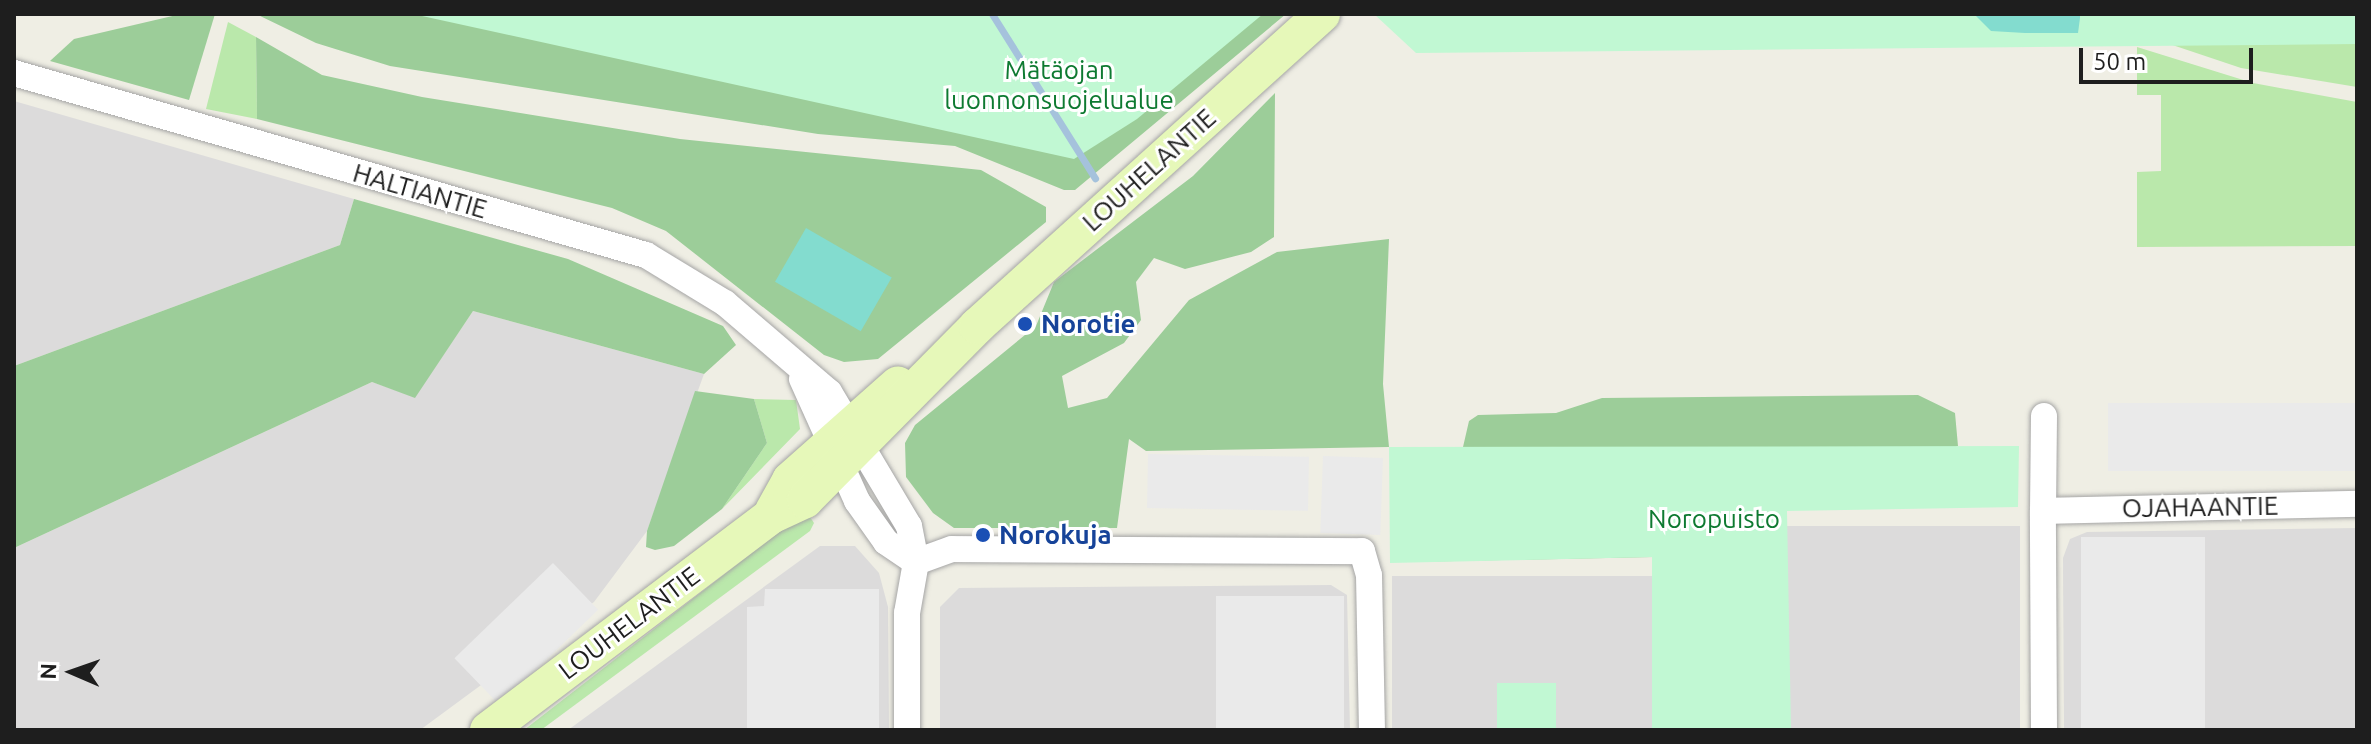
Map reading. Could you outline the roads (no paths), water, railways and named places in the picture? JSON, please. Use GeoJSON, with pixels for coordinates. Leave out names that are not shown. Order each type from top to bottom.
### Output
{"type":"FeatureCollection","features":[{"type":"Feature","properties":{"kind":"main road","name":"LOUHELANTIE"},"geometry":{"type":"LineString","coordinates":[[488,730],[771,516],[795,507],[843,445],[1322,14]]}},
{"type":"Feature","properties":{"kind":"street","name":"HALTIANTIE"},"geometry":{"type":"LineString","coordinates":[[14,73],[646,255],[725,303],[795,367],[829,392],[843,445]]}},
{"type":"Feature","properties":{"kind":"street"},"geometry":{"type":"LineString","coordinates":[[2044,416],[2044,730]]}},
{"type":"Feature","properties":{"kind":"street"},"geometry":{"type":"LineString","coordinates":[[843,445],[886,542],[916,562]]}},
{"type":"Feature","properties":{"kind":"street","name":"OJAHAANTIE"},"geometry":{"type":"LineString","coordinates":[[2043,511],[2357,504]]}},
{"type":"Feature","properties":{"kind":"street"},"geometry":{"type":"LineString","coordinates":[[916,562],[952,549],[1362,551],[1369,575],[1372,730]]}},
{"type":"Feature","properties":{"kind":"street"},"geometry":{"type":"LineString","coordinates":[[907,730],[907,613],[916,562]]}},
{"type":"Feature","properties":{"kind":"waterway"},"geometry":{"type":"LineString","coordinates":[[992,14],[1095,178]]}},
{"type":"Feature","properties":{"kind":"place","name":"Norotie"},"geometry":{"type":"Point","coordinates":[1025,324]}},
{"type":"Feature","properties":{"kind":"place","name":"Norokuja"},"geometry":{"type":"Point","coordinates":[983,535]}},
{"type":"Feature","properties":{"kind":"park label","name":"Mätäojan luonnonsuojelualue"},"geometry":{"type":"Point","coordinates":[1059,85]}},
{"type":"Feature","properties":{"kind":"park label","name":"Noropuisto"},"geometry":{"type":"Point","coordinates":[1714,519]}}]}
